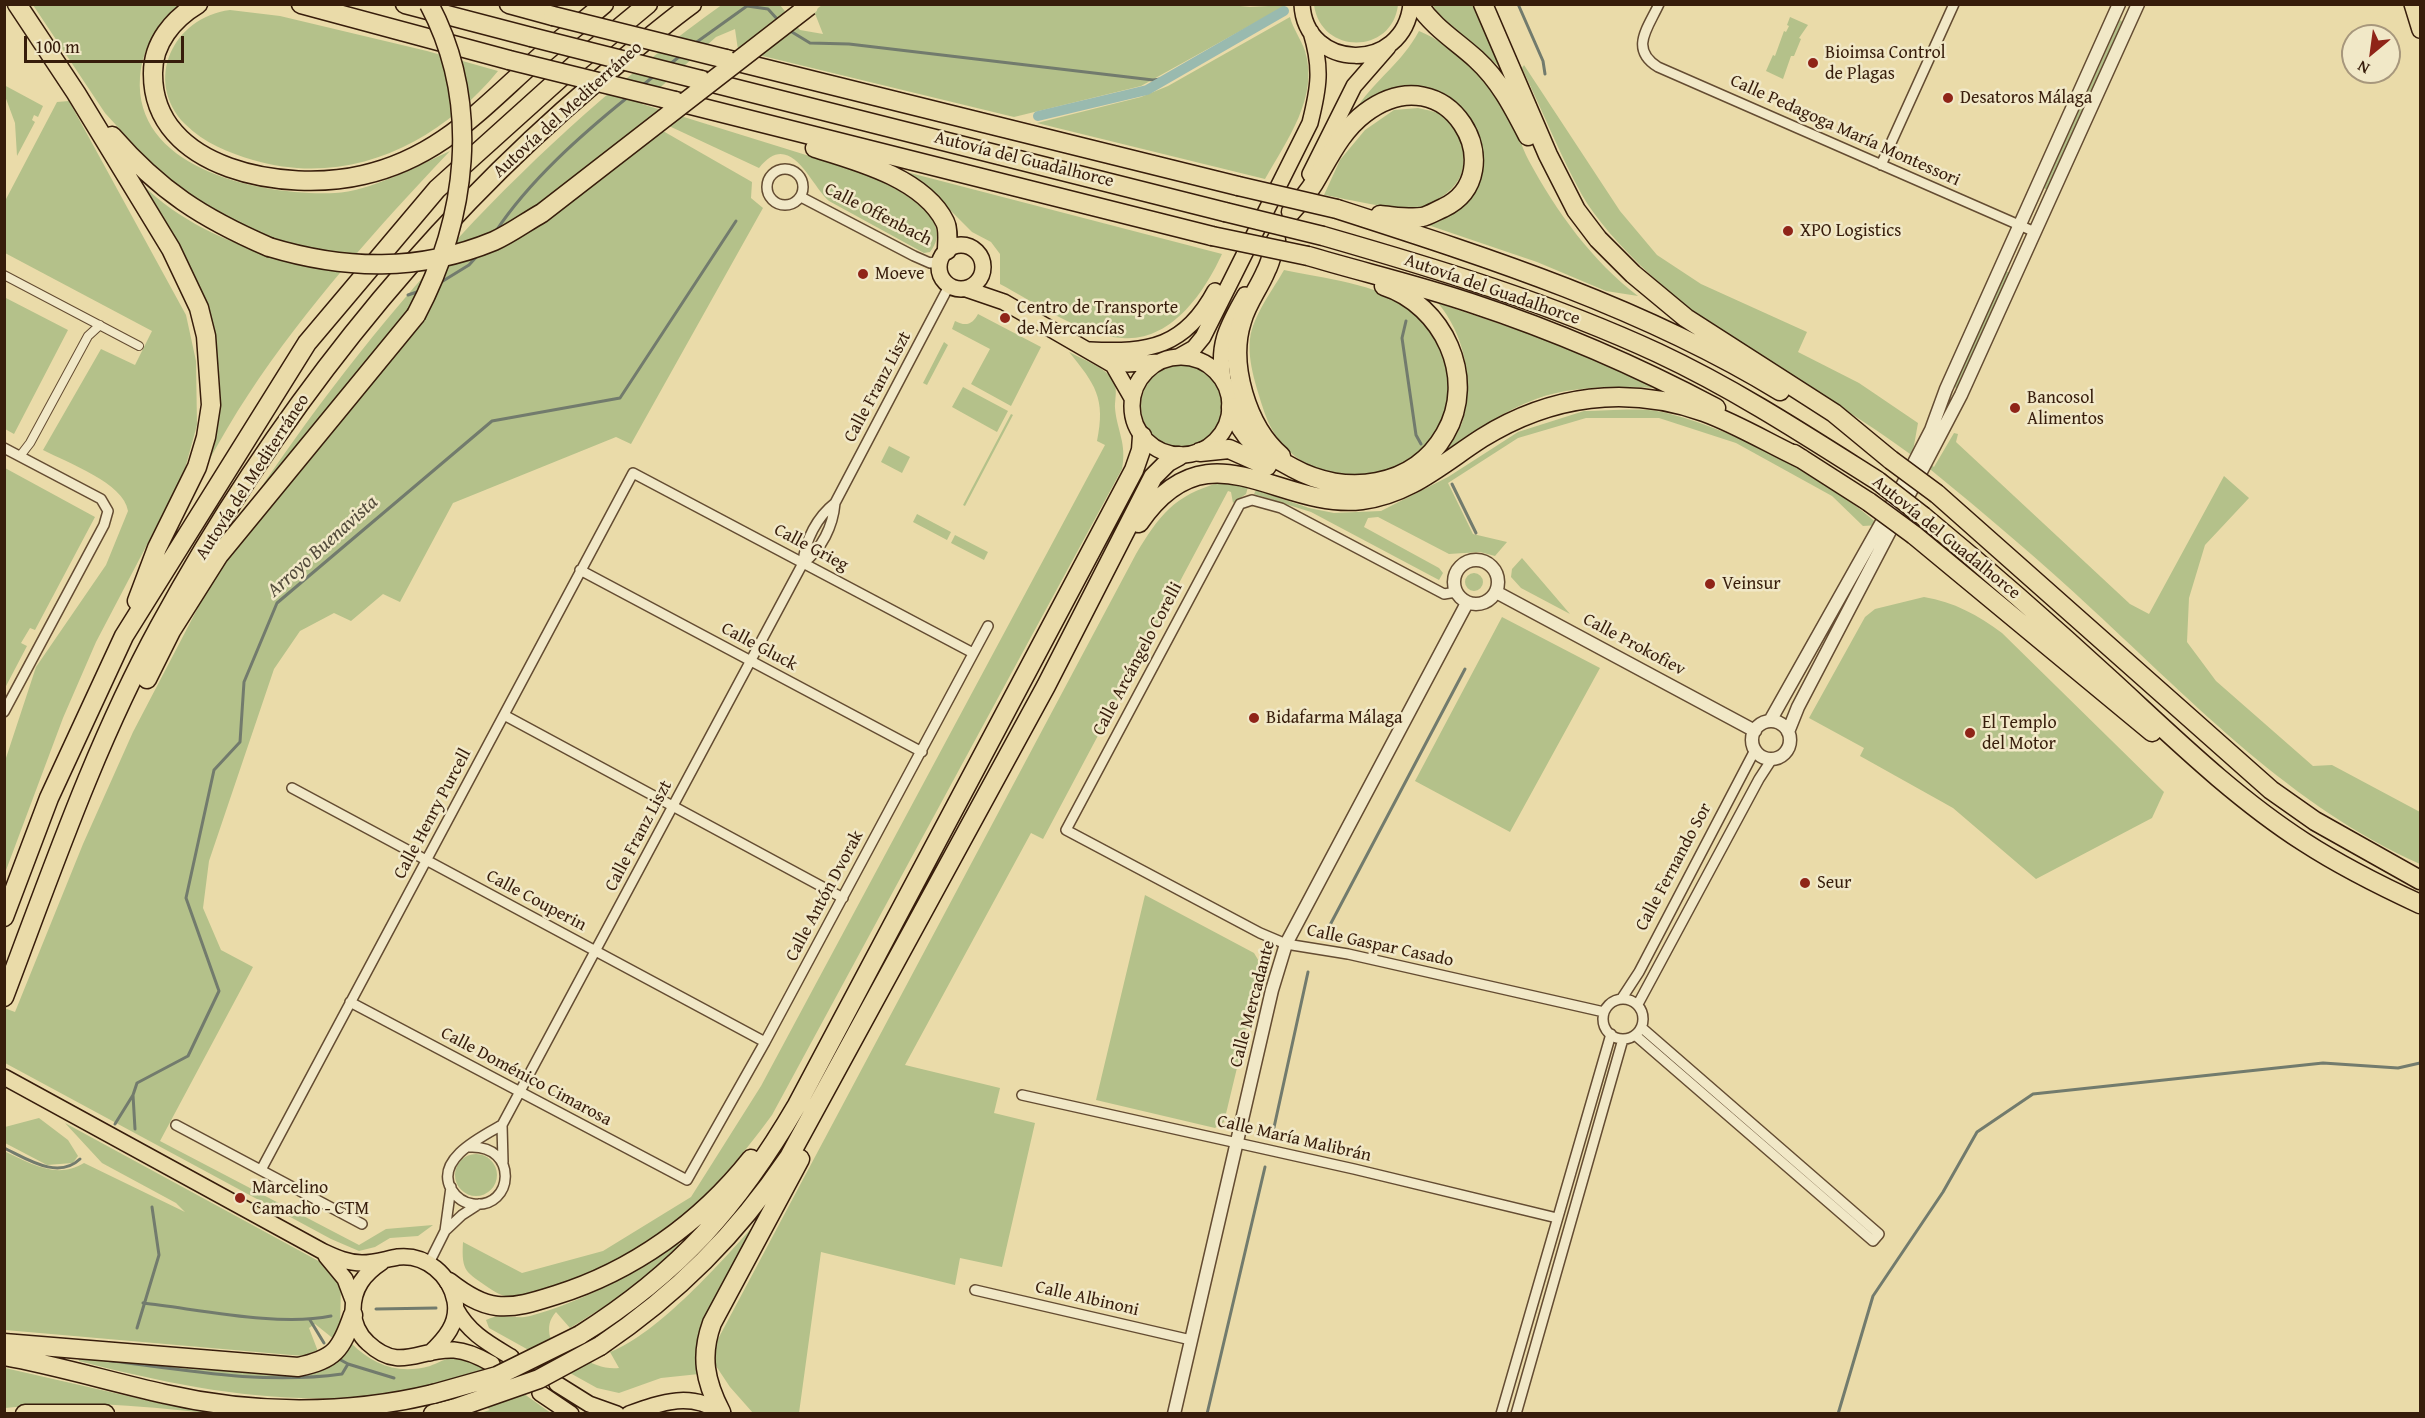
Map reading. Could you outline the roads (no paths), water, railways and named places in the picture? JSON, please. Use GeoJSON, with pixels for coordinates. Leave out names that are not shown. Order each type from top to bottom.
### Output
{"type":"FeatureCollection","features":[{"type":"Feature","properties":{"kind":"highway"},"geometry":{"type":"LineString","coordinates":[[17,4],[76,93],[186,278],[199,308],[209,356],[211,405],[197,467],[157,548],[124,636]]}},
{"type":"Feature","properties":{"kind":"highway"},"geometry":{"type":"LineString","coordinates":[[198,4],[170,27],[158,46],[153,66],[153,92],[160,115],[176,137],[208,158],[268,178],[314,181],[362,176],[409,160],[444,141],[485,110],[534,62],[604,4]]}},
{"type":"Feature","properties":{"kind":"highway"},"geometry":{"type":"LineString","coordinates":[[301,4],[509,60],[1212,236],[1268,244],[1391,288],[1421,306],[1440,326],[1453,352],[1458,379],[1456,407],[1446,434],[1428,456],[1405,474],[1379,482],[1351,485],[1324,481],[1304,474],[1254,447],[1245,437],[1231,407]]}},
{"type":"Feature","properties":{"kind":"highway","name":"Autovía del Guadalhorce"},"geometry":{"type":"LineString","coordinates":[[405,4],[1323,236],[1474,280],[1563,311],[1649,349],[1762,408],[1878,481],[1923,516],[2049,623],[2184,746],[2303,842],[2373,882],[2421,904]]}},
{"type":"Feature","properties":{"kind":"highway"},"geometry":{"type":"LineString","coordinates":[[62,846],[171,631],[219,555],[416,315],[441,263],[461,185],[463,134],[457,81],[449,50],[429,4]]}},
{"type":"Feature","properties":{"kind":"highway","name":"Autovía del Guadalhorce"},"geometry":{"type":"LineString","coordinates":[[509,4],[1337,209],[1515,267],[1594,298],[1723,360],[1891,460],[1937,494],[2271,790],[2314,821],[2421,880]]}},
{"type":"Feature","properties":{"kind":"highway","name":"Autovía del Mediterráneo"},"geometry":{"type":"LineString","coordinates":[[4,917],[49,798],[124,636],[307,343],[437,189],[578,62],[648,4]]}},
{"type":"Feature","properties":{"kind":"highway","name":"Autovía del Mediterráneo"},"geometry":{"type":"LineString","coordinates":[[4,997],[62,846],[119,708],[158,628],[276,434],[368,314],[461,207],[560,112],[668,21],[692,4]]}},
{"type":"Feature","properties":{"kind":"highway"},"geometry":{"type":"LineString","coordinates":[[1418,4],[1434,27],[1475,58],[1503,87],[1549,178],[1598,239],[1633,274],[1686,318],[1834,413],[1891,460]]}},
{"type":"Feature","properties":{"kind":"highway"},"geometry":{"type":"LineString","coordinates":[[1483,4],[1548,155],[1576,210]]}},
{"type":"Feature","properties":{"kind":"highway"},"geometry":{"type":"LineString","coordinates":[[76,93],[147,175],[189,207],[223,227],[269,247],[311,260],[360,266],[426,261],[495,241],[542,213],[810,5]]}},
{"type":"Feature","properties":{"kind":"highway"},"geometry":{"type":"LineString","coordinates":[[1291,212],[1313,184],[1343,135],[1363,114],[1382,102],[1411,95],[1438,101],[1458,115],[1470,134],[1473,163],[1467,185],[1452,203],[1423,217],[1337,209]]}},
{"type":"Feature","properties":{"kind":"highway"},"geometry":{"type":"LineString","coordinates":[[739,117],[785,138],[864,163],[913,188],[937,210],[946,224],[943,255]]}},
{"type":"Feature","properties":{"kind":"highway"},"geometry":{"type":"LineString","coordinates":[[1268,244],[1268,269],[1242,319],[1237,344],[1238,366],[1252,414],[1264,437],[1278,454],[1304,474]]}},
{"type":"Feature","properties":{"kind":"highway"},"geometry":{"type":"LineString","coordinates":[[1307,259],[1469,302],[1554,333],[1678,388],[1802,459],[1869,502],[1914,535],[2255,817],[2303,842]]}},
{"type":"Feature","properties":{"kind":"highway"},"geometry":{"type":"LineString","coordinates":[[1092,598],[1152,505],[1175,486],[1199,477],[1223,473],[1254,477],[1336,502],[1385,496],[1419,482],[1512,421],[1545,407],[1588,398],[1626,396],[1661,399],[1705,413],[1802,459]]}},
{"type":"Feature","properties":{"kind":"highway"},"geometry":{"type":"LineString","coordinates":[[4,1356],[167,1395],[238,1406],[345,1408],[403,1401],[497,1376],[580,1335],[640,1295],[699,1242],[751,1178],[797,1106],[1134,470],[1142,436]]}},
{"type":"Feature","properties":{"kind":"highway"},"geometry":{"type":"LineString","coordinates":[[1200,452],[1229,450],[1324,492],[1363,500]]}},
{"type":"Feature","properties":{"kind":"highway"},"geometry":{"type":"LineString","coordinates":[[433,1413],[456,1408],[538,1379],[600,1346],[655,1308],[685,1282],[742,1222],[789,1157],[830,1086],[1092,598],[1153,477],[1168,462],[1179,456]]}},
{"type":"Feature","properties":{"kind":"highway"},"geometry":{"type":"LineString","coordinates":[[722,1413],[705,1374],[706,1340],[712,1323],[825,1112],[830,1086]]}},
{"type":"Feature","properties":{"kind":"highway"},"geometry":{"type":"LineString","coordinates":[[449,1282],[480,1301],[497,1306],[519,1305],[572,1290],[620,1268],[663,1243],[716,1199],[759,1149],[777,1122],[797,1106]]}},
{"type":"Feature","properties":{"kind":"highway"},"geometry":{"type":"LineString","coordinates":[[4,1343],[298,1367],[322,1362],[339,1350],[353,1308]]}},
{"type":"Feature","properties":{"kind":"highway"},"geometry":{"type":"LineString","coordinates":[[25,1413],[105,1413]]}},
{"type":"Feature","properties":{"kind":"main road"},"geometry":{"type":"LineString","coordinates":[[1302,4],[1305,22],[1323,45],[1341,54],[1372,55],[1388,47]]}},
{"type":"Feature","properties":{"kind":"main road"},"geometry":{"type":"LineString","coordinates":[[1222,379],[1219,357],[1221,343],[1268,244],[1291,212],[1354,86],[1408,23],[1411,4]]}},
{"type":"Feature","properties":{"kind":"main road"},"geometry":{"type":"LineString","coordinates":[[2412,4],[2421,30]]}},
{"type":"Feature","properties":{"kind":"main road"},"geometry":{"type":"LineString","coordinates":[[1090,350],[1127,364],[1159,362],[1178,357],[1194,348],[1203,337],[1313,114],[1319,76],[1319,57],[1311,32]]}},
{"type":"Feature","properties":{"kind":"main road"},"geometry":{"type":"LineString","coordinates":[[1090,350],[1125,352],[1142,350],[1167,342],[1186,331],[1207,306],[1231,262],[1268,206]]}},
{"type":"Feature","properties":{"kind":"main road"},"geometry":{"type":"LineString","coordinates":[[1004,302],[990,289],[981,255],[976,250],[961,244],[943,255],[940,275],[949,286],[966,289],[1004,302],[1113,365],[1121,374],[1132,398],[1133,418],[1142,436],[1158,450],[1179,456],[1200,452],[1222,434],[1231,407],[1229,392],[1222,379],[1203,362],[1178,357]]}},
{"type":"Feature","properties":{"kind":"main road"},"geometry":{"type":"LineString","coordinates":[[966,289],[978,282],[984,270]]}},
{"type":"Feature","properties":{"kind":"main road"},"geometry":{"type":"LineString","coordinates":[[1132,398],[1141,377],[1159,362]]}},
{"type":"Feature","properties":{"kind":"main road"},"geometry":{"type":"LineString","coordinates":[[4,1077],[322,1251],[345,1261],[382,1262],[408,1257],[429,1263],[449,1282],[456,1309],[464,1324],[476,1337],[511,1357]]}},
{"type":"Feature","properties":{"kind":"main road"},"geometry":{"type":"LineString","coordinates":[[4,1087],[46,1102]]}},
{"type":"Feature","properties":{"kind":"main road"},"geometry":{"type":"LineString","coordinates":[[322,1251],[345,1279],[364,1340],[382,1354],[403,1359],[452,1350],[464,1351],[492,1364]]}},
{"type":"Feature","properties":{"kind":"main road"},"geometry":{"type":"LineString","coordinates":[[353,1308],[358,1286],[368,1271],[382,1262]]}},
{"type":"Feature","properties":{"kind":"main road"},"geometry":{"type":"LineString","coordinates":[[430,1353],[445,1340],[454,1323],[456,1309]]}},
{"type":"Feature","properties":{"kind":"main road"},"geometry":{"type":"LineString","coordinates":[[557,1384],[589,1404],[617,1413]]}},
{"type":"Feature","properties":{"kind":"main road"},"geometry":{"type":"LineString","coordinates":[[540,1393],[571,1413]]}},
{"type":"Feature","properties":{"kind":"main road"},"geometry":{"type":"LineString","coordinates":[[629,1413],[665,1402],[689,1399],[704,1403],[722,1413]]}},
{"type":"Feature","properties":{"kind":"street","name":"Calle Pedagoga María Montessori"},"geometry":{"type":"LineString","coordinates":[[1659,4],[1642,41],[1644,56],[1658,67],[2019,227],[2035,232]]}},
{"type":"Feature","properties":{"kind":"street"},"geometry":{"type":"LineString","coordinates":[[1881,165],[1954,4]]}},
{"type":"Feature","properties":{"kind":"street"},"geometry":{"type":"LineString","coordinates":[[1788,732],[1798,707],[1905,493],[1946,389],[2120,4]]}},
{"type":"Feature","properties":{"kind":"street"},"geometry":{"type":"LineString","coordinates":[[1770,721],[1784,726],[1790,742],[1788,750],[1782,756],[1772,759],[1759,755],[1755,750],[1752,744],[1755,731],[1759,726],[1770,721],[1961,395],[2138,4]]}},
{"type":"Feature","properties":{"kind":"street"},"geometry":{"type":"LineString","coordinates":[[787,169],[798,174],[803,185],[801,197],[787,206],[776,203],[771,199],[767,188],[770,176],[787,169]]}},
{"type":"Feature","properties":{"kind":"street","name":"Calle Offenbach"},"geometry":{"type":"LineString","coordinates":[[801,197],[930,263],[943,255]]}},
{"type":"Feature","properties":{"kind":"street"},"geometry":{"type":"LineString","coordinates":[[4,275],[138,346]]}},
{"type":"Feature","properties":{"kind":"street","name":"Calle Franz Liszt"},"geometry":{"type":"LineString","coordinates":[[445,1232],[451,1187],[448,1175],[449,1166],[454,1157],[502,1125],[803,563],[804,548],[822,513],[835,503],[949,286]]}},
{"type":"Feature","properties":{"kind":"street"},"geometry":{"type":"LineString","coordinates":[[20,456],[30,443],[88,336],[100,326]]}},
{"type":"Feature","properties":{"kind":"street"},"geometry":{"type":"LineString","coordinates":[[4,447],[101,499],[108,511],[104,525],[4,712]]}},
{"type":"Feature","properties":{"kind":"street","name":"Calle Grieg"},"geometry":{"type":"LineString","coordinates":[[633,473],[973,653]]}},
{"type":"Feature","properties":{"kind":"street","name":"Calle Henry Purcell"},"geometry":{"type":"LineString","coordinates":[[261,1170],[428,861],[633,473]]}},
{"type":"Feature","properties":{"kind":"street","name":"Calle Arcángelo Corelli"},"geometry":{"type":"LineString","coordinates":[[1066,830],[1240,504],[1252,500],[1281,508],[1444,594],[1456,592]]}},
{"type":"Feature","properties":{"kind":"street"},"geometry":{"type":"LineString","coordinates":[[1476,560],[1483,561],[1495,570],[1498,577],[1496,592],[1480,604],[1467,603],[1456,592],[1454,585],[1457,571],[1462,565],[1476,560]]}},
{"type":"Feature","properties":{"kind":"street","name":"Calle Gluck"},"geometry":{"type":"LineString","coordinates":[[580,570],[921,752]]}},
{"type":"Feature","properties":{"kind":"street","name":"Calle Prokofiev"},"geometry":{"type":"LineString","coordinates":[[1496,592],[1755,731]]}},
{"type":"Feature","properties":{"kind":"street","name":"Calle Mercadante"},"geometry":{"type":"LineString","coordinates":[[1174,1413],[1272,990],[1286,944],[1467,603]]}},
{"type":"Feature","properties":{"kind":"street","name":"Calle Antón Dvorak"},"geometry":{"type":"LineString","coordinates":[[687,1180],[765,1042],[988,626]]}},
{"type":"Feature","properties":{"kind":"street"},"geometry":{"type":"LineString","coordinates":[[504,715],[843,898]]}},
{"type":"Feature","properties":{"kind":"street","name":"Calle Fernando Sor"},"geometry":{"type":"LineString","coordinates":[[1622,998],[1639,972],[1755,750]]}},
{"type":"Feature","properties":{"kind":"street","name":"Calle Fernando Sor"},"geometry":{"type":"LineString","coordinates":[[1638,1004],[1759,779],[1772,759]]}},
{"type":"Feature","properties":{"kind":"street","name":"Calle Couperin"},"geometry":{"type":"LineString","coordinates":[[292,788],[765,1042]]}},
{"type":"Feature","properties":{"kind":"street","name":"Calle Gaspar Casado"},"geometry":{"type":"LineString","coordinates":[[1066,830],[1260,933],[1286,944],[1348,954],[1604,1012]]}},
{"type":"Feature","properties":{"kind":"street"},"geometry":{"type":"LineString","coordinates":[[1622,998],[1638,1004],[1643,1012],[1638,1032],[1623,1039],[1611,1034],[1603,1021],[1604,1012],[1611,1002],[1622,998]]}},
{"type":"Feature","properties":{"kind":"street","name":"Calle Doménico Cimarosa"},"geometry":{"type":"LineString","coordinates":[[350,1002],[687,1180]]}},
{"type":"Feature","properties":{"kind":"street"},"geometry":{"type":"LineString","coordinates":[[1638,1032],[1879,1234],[1873,1241],[1638,1032]]}},
{"type":"Feature","properties":{"kind":"street"},"geometry":{"type":"LineString","coordinates":[[1501,1413],[1611,1034]]}},
{"type":"Feature","properties":{"kind":"street"},"geometry":{"type":"LineString","coordinates":[[1516,1413],[1623,1039]]}},
{"type":"Feature","properties":{"kind":"street","name":"Calle María Malibrán"},"geometry":{"type":"LineString","coordinates":[[1022,1095],[1557,1218]]}},
{"type":"Feature","properties":{"kind":"street"},"geometry":{"type":"LineString","coordinates":[[176,1125],[362,1224]]}},
{"type":"Feature","properties":{"kind":"street","name":"Calle Franz Liszt"},"geometry":{"type":"LineString","coordinates":[[429,1263],[445,1232],[462,1215],[479,1204],[489,1202],[502,1190],[505,1181],[502,1125]]}},
{"type":"Feature","properties":{"kind":"street"},"geometry":{"type":"LineString","coordinates":[[470,1147],[490,1150],[503,1162]]}},
{"type":"Feature","properties":{"kind":"street"},"geometry":{"type":"LineString","coordinates":[[451,1187],[461,1200],[479,1204]]}},
{"type":"Feature","properties":{"kind":"street","name":"Calle Albinoni"},"geometry":{"type":"LineString","coordinates":[[975,1290],[1191,1340]]}},
{"type":"Feature","properties":{"kind":"waterway"},"geometry":{"type":"LineString","coordinates":[[1518,4],[1543,61],[1545,74]]}},
{"type":"Feature","properties":{"kind":"waterway"},"geometry":{"type":"LineString","coordinates":[[694,44],[747,6],[768,9],[778,20]]}},
{"type":"Feature","properties":{"kind":"waterway"},"geometry":{"type":"LineString","coordinates":[[1038,116],[1147,90],[1284,11]]}},
{"type":"Feature","properties":{"kind":"waterway"},"geometry":{"type":"LineString","coordinates":[[787,29],[810,43],[849,44],[1153,80],[1168,78]]}},
{"type":"Feature","properties":{"kind":"waterway"},"geometry":{"type":"LineString","coordinates":[[669,65],[680,56]]}},
{"type":"Feature","properties":{"kind":"waterway"},"geometry":{"type":"LineString","coordinates":[[643,85],[654,76]]}},
{"type":"Feature","properties":{"kind":"waterway"},"geometry":{"type":"LineString","coordinates":[[496,231],[540,176],[628,97]]}},
{"type":"Feature","properties":{"kind":"waterway","name":"Arroyo Buenavista"},"geometry":{"type":"LineString","coordinates":[[135,1129],[133,1095],[137,1083],[188,1056],[219,991],[186,898],[214,770],[240,742],[244,682],[277,603],[492,421],[620,398],[736,221]]}},
{"type":"Feature","properties":{"kind":"waterway"},"geometry":{"type":"LineString","coordinates":[[438,284],[469,265],[478,255]]}},
{"type":"Feature","properties":{"kind":"waterway"},"geometry":{"type":"LineString","coordinates":[[408,295],[420,291]]}},
{"type":"Feature","properties":{"kind":"waterway"},"geometry":{"type":"LineString","coordinates":[[1406,321],[1402,338],[1416,435],[1421,444]]}},
{"type":"Feature","properties":{"kind":"waterway"},"geometry":{"type":"LineString","coordinates":[[1452,484],[1476,533]]}},
{"type":"Feature","properties":{"kind":"waterway"},"geometry":{"type":"LineString","coordinates":[[1330,925],[1465,669]]}},
{"type":"Feature","properties":{"kind":"waterway"},"geometry":{"type":"LineString","coordinates":[[1273,1132],[1308,972]]}},
{"type":"Feature","properties":{"kind":"waterway"},"geometry":{"type":"LineString","coordinates":[[1838,1414],[1873,1296],[1943,1192],[1977,1132],[2033,1094],[2323,1063],[2398,1068],[2420,1063]]}},
{"type":"Feature","properties":{"kind":"waterway"},"geometry":{"type":"LineString","coordinates":[[115,1124],[133,1095]]}},
{"type":"Feature","properties":{"kind":"waterway"},"geometry":{"type":"LineString","coordinates":[[4,1148],[32,1162],[52,1168],[62,1168],[80,1159]]}},
{"type":"Feature","properties":{"kind":"waterway"},"geometry":{"type":"LineString","coordinates":[[1207,1414],[1265,1167]]}},
{"type":"Feature","properties":{"kind":"waterway","name":"Arroyo Buenavista"},"geometry":{"type":"LineString","coordinates":[[137,1328],[159,1255],[152,1207]]}},
{"type":"Feature","properties":{"kind":"waterway"},"geometry":{"type":"LineString","coordinates":[[143,1303],[263,1318],[310,1319],[331,1316]]}},
{"type":"Feature","properties":{"kind":"waterway"},"geometry":{"type":"LineString","coordinates":[[376,1309],[436,1308]]}},
{"type":"Feature","properties":{"kind":"waterway"},"geometry":{"type":"LineString","coordinates":[[310,1320],[324,1343]]}},
{"type":"Feature","properties":{"kind":"waterway"},"geometry":{"type":"LineString","coordinates":[[339,1359],[394,1378]]}},
{"type":"Feature","properties":{"kind":"waterway"},"geometry":{"type":"LineString","coordinates":[[105,1360],[194,1372],[283,1378],[342,1374],[348,1364]]}},
{"type":"Feature","properties":{"kind":"place","name":"Bioimsa Control de Plagas"},"geometry":{"type":"Point","coordinates":[1813,63]}},
{"type":"Feature","properties":{"kind":"place","name":"Desatoros Málaga"},"geometry":{"type":"Point","coordinates":[1948,98]}},
{"type":"Feature","properties":{"kind":"place","name":"XPO Logistics"},"geometry":{"type":"Point","coordinates":[1788,231]}},
{"type":"Feature","properties":{"kind":"place","name":"Moeve"},"geometry":{"type":"Point","coordinates":[863,274]}},
{"type":"Feature","properties":{"kind":"place","name":"Centro de Transporte de Mercancías"},"geometry":{"type":"Point","coordinates":[1005,318]}},
{"type":"Feature","properties":{"kind":"place","name":"Bancosol Alimentos"},"geometry":{"type":"Point","coordinates":[2015,408]}},
{"type":"Feature","properties":{"kind":"place","name":"Veinsur"},"geometry":{"type":"Point","coordinates":[1710,584]}},
{"type":"Feature","properties":{"kind":"place","name":"Bidafarma Málaga"},"geometry":{"type":"Point","coordinates":[1254,718]}},
{"type":"Feature","properties":{"kind":"place","name":"El Templo del Motor"},"geometry":{"type":"Point","coordinates":[1970,733]}},
{"type":"Feature","properties":{"kind":"place","name":"Seur"},"geometry":{"type":"Point","coordinates":[1805,883]}},
{"type":"Feature","properties":{"kind":"place","name":"Marcelino Camacho - CTM"},"geometry":{"type":"Point","coordinates":[240,1198]}}]}
